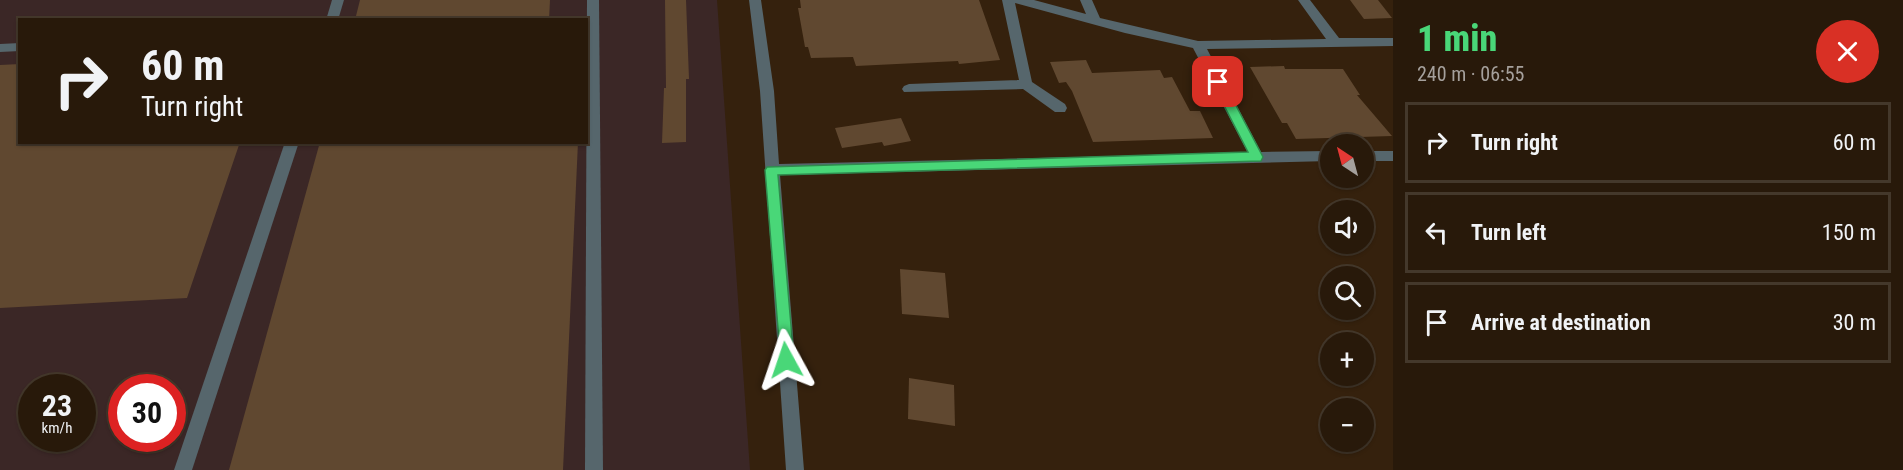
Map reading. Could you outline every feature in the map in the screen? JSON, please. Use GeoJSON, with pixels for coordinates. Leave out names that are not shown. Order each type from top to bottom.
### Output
{"type":"FeatureCollection","features":[{"type":"Feature","properties":{"kind":"street"},"geometry":{"type":"LineString","coordinates":[[333,18],[338,0]]}},
{"type":"Feature","properties":{"kind":"street"},"geometry":{"type":"LineString","coordinates":[[593,0],[594,470]]}},
{"type":"Feature","properties":{"kind":"street"},"geometry":{"type":"LineString","coordinates":[[755,0],[767,91],[771,170],[795,470]]}},
{"type":"Feature","properties":{"kind":"street"},"geometry":{"type":"LineString","coordinates":[[1008,0],[1026,84]]}},
{"type":"Feature","properties":{"kind":"street"},"geometry":{"type":"LineString","coordinates":[[1019,0],[1095,21],[1198,45],[1393,42]]}},
{"type":"Feature","properties":{"kind":"street"},"geometry":{"type":"LineString","coordinates":[[1086,0],[1095,21]]}},
{"type":"Feature","properties":{"kind":"street"},"geometry":{"type":"LineString","coordinates":[[1304,0],[1336,44]]}},
{"type":"Feature","properties":{"kind":"street"},"geometry":{"type":"LineString","coordinates":[[1198,45],[1257,157]]}},
{"type":"Feature","properties":{"kind":"street"},"geometry":{"type":"LineString","coordinates":[[0,48],[18,47]]}},
{"type":"Feature","properties":{"kind":"street"},"geometry":{"type":"LineString","coordinates":[[909,89],[1026,84],[1059,108]]}},
{"type":"Feature","properties":{"kind":"street"},"geometry":{"type":"LineString","coordinates":[[183,470],[291,144]]}},
{"type":"Feature","properties":{"kind":"street"},"geometry":{"type":"LineString","coordinates":[[771,170],[1320,156]]}},
{"type":"Feature","properties":{"kind":"street"},"geometry":{"type":"LineString","coordinates":[[1374,156],[1393,156]]}},
{"type":"Feature","properties":{"kind":"shaded area"},"geometry":{"type":"Polygon","coordinates":[[[0,0],[717,0],[750,470],[0,470],[0,0]]]}},
{"type":"Feature","properties":{"kind":"building"},"geometry":{"type":"Polygon","coordinates":[[[360,0],[550,0],[549,18],[356,18],[360,0]]]}},
{"type":"Feature","properties":{"kind":"building"},"geometry":{"type":"Polygon","coordinates":[[[665,0],[686,0],[689,79],[686,79],[686,142],[662,143],[664,88],[666,88],[665,0]]]}},
{"type":"Feature","properties":{"kind":"building"},"geometry":{"type":"Polygon","coordinates":[[[800,0],[979,0],[1000,60],[959,64],[958,61],[856,66],[853,57],[811,58],[808,47],[805,47],[798,8],[801,8],[800,0]]]}},
{"type":"Feature","properties":{"kind":"building"},"geometry":{"type":"Polygon","coordinates":[[[1350,0],[1378,0],[1392,18],[1364,19],[1350,0]]]}},
{"type":"Feature","properties":{"kind":"building"},"geometry":{"type":"Polygon","coordinates":[[[1086,60],[1092,73],[1160,70],[1164,78],[1172,77],[1190,111],[1200,111],[1213,138],[1093,142],[1072,91],[1066,82],[1059,83],[1050,62],[1086,60]]]}},
{"type":"Feature","properties":{"kind":"building"},"geometry":{"type":"Polygon","coordinates":[[[18,64],[18,144],[239,144],[187,298],[0,308],[0,65],[18,64]]]}},
{"type":"Feature","properties":{"kind":"building"},"geometry":{"type":"Polygon","coordinates":[[[1250,67],[1343,69],[1360,95],[1357,95],[1392,136],[1320,134],[1320,138],[1296,139],[1287,123],[1282,123],[1250,67]]]}},
{"type":"Feature","properties":{"kind":"building"},"geometry":{"type":"Polygon","coordinates":[[[901,118],[911,141],[884,146],[882,142],[842,148],[835,128],[901,118]]]}},
{"type":"Feature","properties":{"kind":"building"},"geometry":{"type":"Polygon","coordinates":[[[319,144],[578,144],[563,470],[229,470],[319,144]]]}},
{"type":"Feature","properties":{"kind":"building"},"geometry":{"type":"Polygon","coordinates":[[[900,269],[945,273],[949,318],[902,314],[900,269]]]}},
{"type":"Feature","properties":{"kind":"building"},"geometry":{"type":"Polygon","coordinates":[[[909,378],[954,385],[955,426],[908,419],[909,378]]]}},
{"type":"Feature","properties":{"kind":"route"},"geometry":{"type":"LineString","coordinates":[[786,360],[771,170],[1257,157],[1218,82]]}}]}
